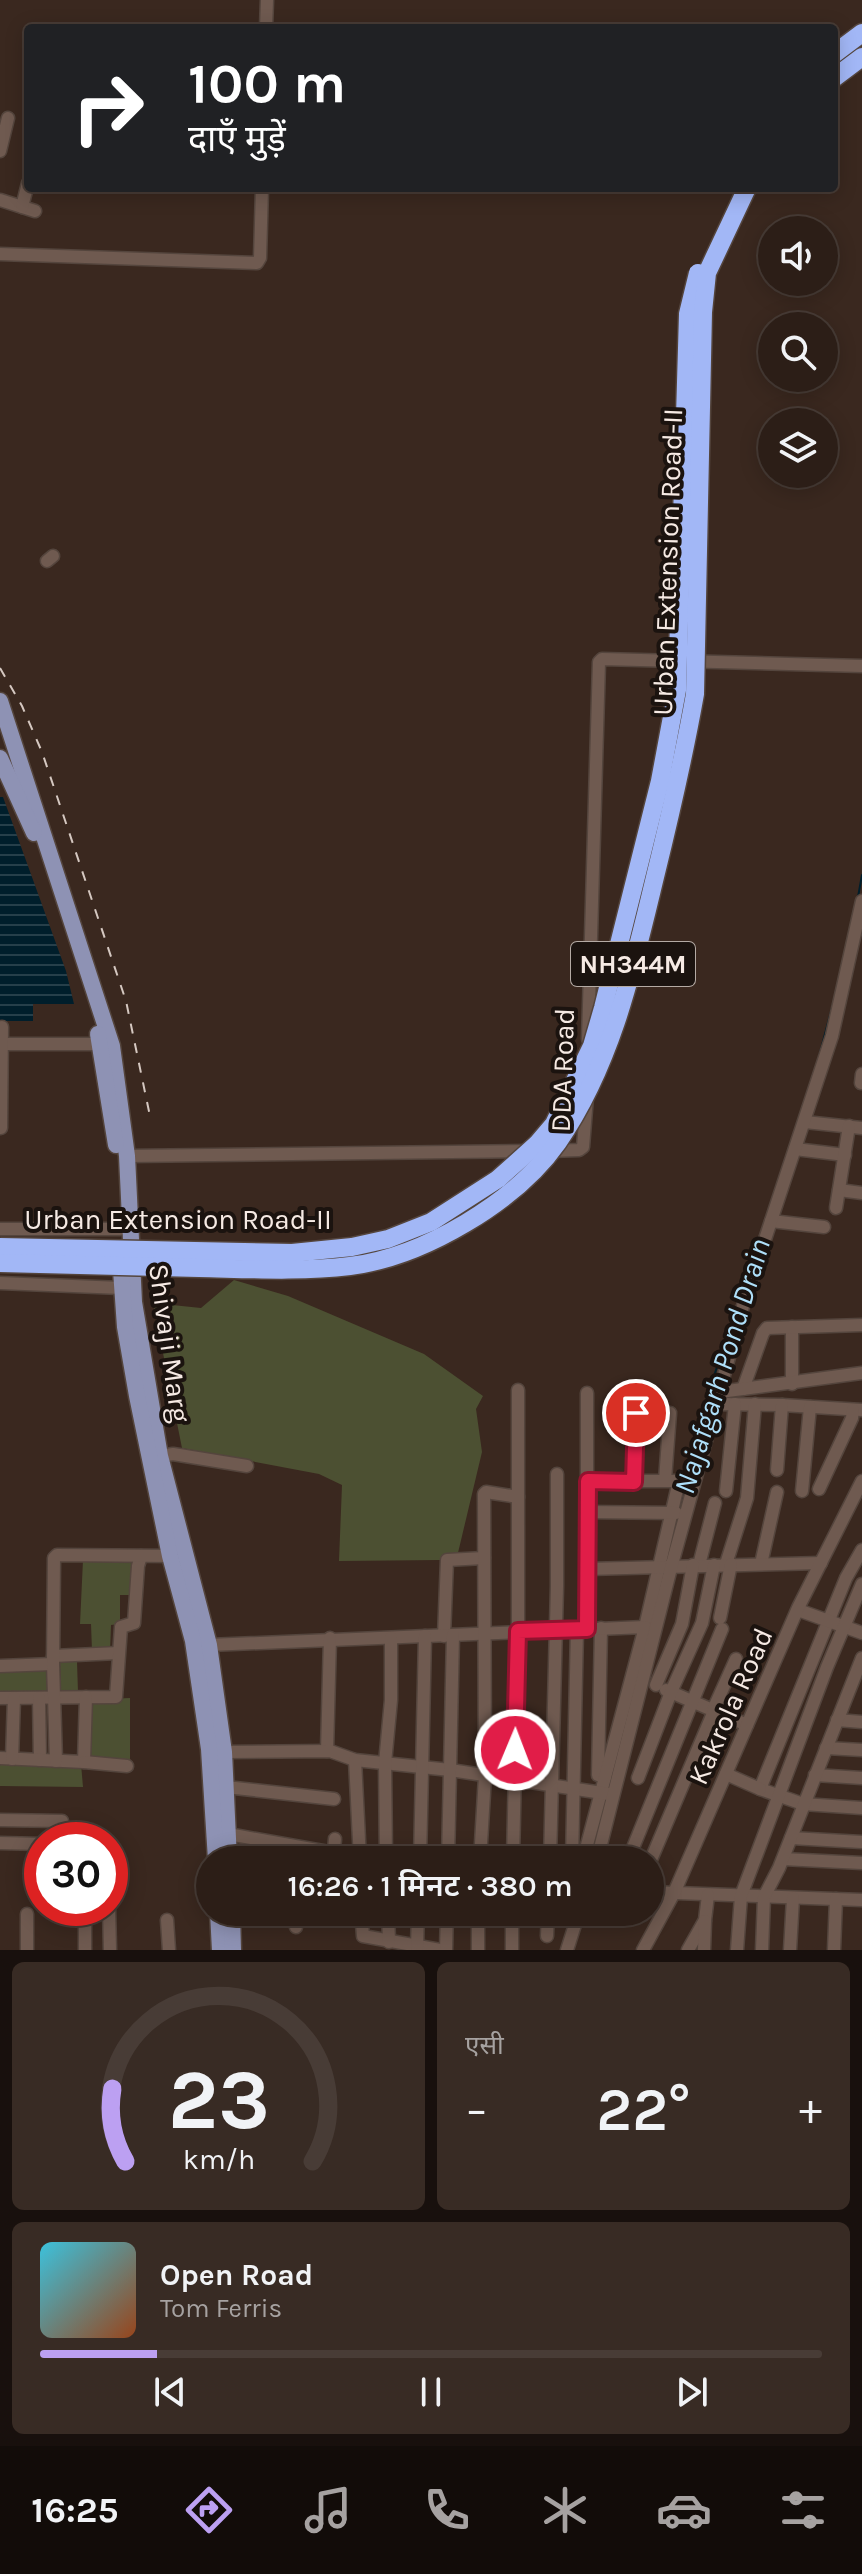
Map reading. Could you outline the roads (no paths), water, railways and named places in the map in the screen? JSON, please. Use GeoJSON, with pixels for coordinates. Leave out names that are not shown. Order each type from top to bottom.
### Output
{"type":"FeatureCollection","features":[{"type":"Feature","properties":{"kind":"highway"},"geometry":{"type":"LineString","coordinates":[[838,51],[862,33]]}},
{"type":"Feature","properties":{"kind":"highway"},"geometry":{"type":"LineString","coordinates":[[838,75],[862,57]]}},
{"type":"Feature","properties":{"kind":"highway","name":"Urban Extension Road-II"},"geometry":{"type":"LineString","coordinates":[[0,1247],[292,1253],[352,1247],[388,1239],[444,1215],[498,1179],[554,1124],[592,1046],[660,781],[677,690],[688,314],[696,276],[730,192]]}},
{"type":"Feature","properties":{"kind":"highway","name":"Urban Extension Road-II"},"geometry":{"type":"LineString","coordinates":[[0,1263],[296,1270],[353,1265],[399,1253],[443,1236],[483,1213],[517,1185],[557,1143],[607,1051],[640,939],[685,752],[695,694],[703,312],[707,273],[745,192]]}},
{"type":"Feature","properties":{"kind":"main road","name":"Shivaji Marg"},"geometry":{"type":"LineString","coordinates":[[0,701],[112,1046],[129,1156],[132,1289],[207,1733],[215,1846]]}},
{"type":"Feature","properties":{"kind":"main road","name":"Shivaji Marg"},"geometry":{"type":"LineString","coordinates":[[0,758],[32,827],[101,1044],[118,1154],[121,1288],[137,1396],[178,1556],[209,1645],[224,1752],[228,1846]]}},
{"type":"Feature","properties":{"kind":"main road"},"geometry":{"type":"LineString","coordinates":[[219,1926],[220,1950]]}},
{"type":"Feature","properties":{"kind":"main road"},"geometry":{"type":"LineString","coordinates":[[232,1926],[233,1950]]}},
{"type":"Feature","properties":{"kind":"street"},"geometry":{"type":"LineString","coordinates":[[266,24],[267,0]]}},
{"type":"Feature","properties":{"kind":"street"},"geometry":{"type":"LineString","coordinates":[[0,151],[8,118]]}},
{"type":"Feature","properties":{"kind":"street"},"geometry":{"type":"LineString","coordinates":[[22,207],[26,192]]}},
{"type":"Feature","properties":{"kind":"street"},"geometry":{"type":"LineString","coordinates":[[0,254],[257,263],[260,258],[262,192]]}},
{"type":"Feature","properties":{"kind":"street"},"geometry":{"type":"LineString","coordinates":[[0,200],[35,211]]}},
{"type":"Feature","properties":{"kind":"street","name":"DDA Road"},"geometry":{"type":"LineString","coordinates":[[129,1156],[579,1150],[585,1141],[599,662],[602,659],[862,666]]}},
{"type":"Feature","properties":{"kind":"street"},"geometry":{"type":"LineString","coordinates":[[588,1846],[607,1794],[678,1514],[718,1398],[840,1005],[859,934],[862,901]]}},
{"type":"Feature","properties":{"kind":"street"},"geometry":{"type":"LineString","coordinates":[[1,1128],[2,1027]]}},
{"type":"Feature","properties":{"kind":"street"},"geometry":{"type":"LineString","coordinates":[[1,1044],[101,1044]]}},
{"type":"Feature","properties":{"kind":"street"},"geometry":{"type":"LineString","coordinates":[[861,1083],[862,1074]]}},
{"type":"Feature","properties":{"kind":"street"},"geometry":{"type":"LineString","coordinates":[[805,1122],[856,1127],[845,1155],[836,1208]]}},
{"type":"Feature","properties":{"kind":"street"},"geometry":{"type":"LineString","coordinates":[[795,1149],[845,1155]]}},
{"type":"Feature","properties":{"kind":"street"},"geometry":{"type":"LineString","coordinates":[[839,1190],[862,1193]]}},
{"type":"Feature","properties":{"kind":"street"},"geometry":{"type":"LineString","coordinates":[[771,1221],[824,1227]]}},
{"type":"Feature","properties":{"kind":"street"},"geometry":{"type":"LineString","coordinates":[[0,1229],[120,1229]]}},
{"type":"Feature","properties":{"kind":"street"},"geometry":{"type":"LineString","coordinates":[[0,1283],[121,1288]]}},
{"type":"Feature","properties":{"kind":"street"},"geometry":{"type":"LineString","coordinates":[[743,1389],[765,1329],[862,1325]]}},
{"type":"Feature","properties":{"kind":"street"},"geometry":{"type":"LineString","coordinates":[[792,1327],[792,1384]]}},
{"type":"Feature","properties":{"kind":"street"},"geometry":{"type":"LineString","coordinates":[[718,1398],[743,1389],[862,1373]]}},
{"type":"Feature","properties":{"kind":"street"},"geometry":{"type":"LineString","coordinates":[[513,1846],[518,1631],[518,1390]]}},
{"type":"Feature","properties":{"kind":"street"},"geometry":{"type":"LineString","coordinates":[[573,1846],[587,1569],[587,1393]]}},
{"type":"Feature","properties":{"kind":"street"},"geometry":{"type":"LineString","coordinates":[[718,1398],[735,1404],[858,1410]]}},
{"type":"Feature","properties":{"kind":"street"},"geometry":{"type":"LineString","coordinates":[[726,1491],[735,1404]]}},
{"type":"Feature","properties":{"kind":"street"},"geometry":{"type":"LineString","coordinates":[[638,1778],[702,1623],[747,1498],[755,1404]]}},
{"type":"Feature","properties":{"kind":"street"},"geometry":{"type":"LineString","coordinates":[[777,1470],[782,1405]]}},
{"type":"Feature","properties":{"kind":"street"},"geometry":{"type":"LineString","coordinates":[[802,1491],[810,1407]]}},
{"type":"Feature","properties":{"kind":"street"},"geometry":{"type":"LineString","coordinates":[[819,1489],[858,1410]]}},
{"type":"Feature","properties":{"kind":"street"},"geometry":{"type":"LineString","coordinates":[[634,1482],[636,1413]]}},
{"type":"Feature","properties":{"kind":"street"},"geometry":{"type":"LineString","coordinates":[[665,1480],[670,1413]]}},
{"type":"Feature","properties":{"kind":"street"},"geometry":{"type":"LineString","coordinates":[[160,1456],[173,1454],[247,1466]]}},
{"type":"Feature","properties":{"kind":"street"},"geometry":{"type":"LineString","coordinates":[[550,1846],[557,1474]]}},
{"type":"Feature","properties":{"kind":"street"},"geometry":{"type":"LineString","coordinates":[[588,1481],[679,1481],[678,1514]]}},
{"type":"Feature","properties":{"kind":"street","name":"Kakrola Road"},"geometry":{"type":"LineString","coordinates":[[643,1950],[674,1893],[798,1610],[862,1481]]}},
{"type":"Feature","properties":{"kind":"street"},"geometry":{"type":"LineString","coordinates":[[761,1564],[777,1492]]}},
{"type":"Feature","properties":{"kind":"street"},"geometry":{"type":"LineString","coordinates":[[481,1846],[485,1776],[484,1493],[518,1497]]}},
{"type":"Feature","properties":{"kind":"street"},"geometry":{"type":"LineString","coordinates":[[656,1685],[682,1624],[715,1503]]}},
{"type":"Feature","properties":{"kind":"street"},"geometry":{"type":"LineString","coordinates":[[587,1512],[678,1514]]}},
{"type":"Feature","properties":{"kind":"street"},"geometry":{"type":"LineString","coordinates":[[846,1513],[862,1513]]}},
{"type":"Feature","properties":{"kind":"street"},"geometry":{"type":"LineString","coordinates":[[760,1789],[846,1578],[862,1550]]}},
{"type":"Feature","properties":{"kind":"street"},"geometry":{"type":"LineString","coordinates":[[56,1761],[53,1660],[55,1556],[178,1556]]}},
{"type":"Feature","properties":{"kind":"street"},"geometry":{"type":"LineString","coordinates":[[0,1698],[116,1697],[121,1627],[134,1623],[141,1556]]}},
{"type":"Feature","properties":{"kind":"street"},"geometry":{"type":"LineString","coordinates":[[448,1846],[447,1560],[484,1558]]}},
{"type":"Feature","properties":{"kind":"street"},"geometry":{"type":"LineString","coordinates":[[587,1569],[821,1563]]}},
{"type":"Feature","properties":{"kind":"street"},"geometry":{"type":"LineString","coordinates":[[634,1846],[721,1623],[724,1564]]}},
{"type":"Feature","properties":{"kind":"street"},"geometry":{"type":"LineString","coordinates":[[599,1846],[607,1794],[605,1777],[637,1677],[645,1627],[665,1568]]}},
{"type":"Feature","properties":{"kind":"street"},"geometry":{"type":"LineString","coordinates":[[737,1950],[741,1896],[862,1584]]}},
{"type":"Feature","properties":{"kind":"street"},"geometry":{"type":"LineString","coordinates":[[798,1610],[862,1633]]}},
{"type":"Feature","properties":{"kind":"street"},"geometry":{"type":"LineString","coordinates":[[209,1645],[645,1627]]}},
{"type":"Feature","properties":{"kind":"street"},"geometry":{"type":"LineString","coordinates":[[601,1628],[598,1775],[605,1777]]}},
{"type":"Feature","properties":{"kind":"street"},"geometry":{"type":"LineString","coordinates":[[420,1846],[425,1636]]}},
{"type":"Feature","properties":{"kind":"street"},"geometry":{"type":"LineString","coordinates":[[327,1751],[330,1638]]}},
{"type":"Feature","properties":{"kind":"street"},"geometry":{"type":"LineString","coordinates":[[386,1846],[385,1763],[391,1700],[391,1638]]}},
{"type":"Feature","properties":{"kind":"street"},"geometry":{"type":"LineString","coordinates":[[0,1666],[118,1653]]}},
{"type":"Feature","properties":{"kind":"street"},"geometry":{"type":"LineString","coordinates":[[657,1846],[736,1659]]}},
{"type":"Feature","properties":{"kind":"street"},"geometry":{"type":"LineString","coordinates":[[762,1950],[764,1897],[783,1859],[837,1720],[856,1691],[861,1665]]}},
{"type":"Feature","properties":{"kind":"street"},"geometry":{"type":"LineString","coordinates":[[637,1677],[747,1725]]}},
{"type":"Feature","properties":{"kind":"street"},"geometry":{"type":"LineString","coordinates":[[84,1762],[86,1697]]}},
{"type":"Feature","properties":{"kind":"street"},"geometry":{"type":"LineString","coordinates":[[14,1698],[6,1758],[127,1766]]}},
{"type":"Feature","properties":{"kind":"street"},"geometry":{"type":"LineString","coordinates":[[39,1698],[40,1760]]}},
{"type":"Feature","properties":{"kind":"street"},"geometry":{"type":"LineString","coordinates":[[837,1720],[862,1722]]}},
{"type":"Feature","properties":{"kind":"street"},"geometry":{"type":"LineString","coordinates":[[826,1748],[862,1750]]}},
{"type":"Feature","properties":{"kind":"street"},"geometry":{"type":"LineString","coordinates":[[224,1752],[327,1751],[355,1760],[450,1770],[607,1794]]}},
{"type":"Feature","properties":{"kind":"street"},"geometry":{"type":"LineString","coordinates":[[355,1760],[363,1846]]}},
{"type":"Feature","properties":{"kind":"street"},"geometry":{"type":"LineString","coordinates":[[726,1774],[803,1804],[862,1808]]}},
{"type":"Feature","properties":{"kind":"street"},"geometry":{"type":"LineString","coordinates":[[815,1775],[862,1778]]}},
{"type":"Feature","properties":{"kind":"street"},"geometry":{"type":"LineString","coordinates":[[226,1787],[334,1799]]}},
{"type":"Feature","properties":{"kind":"street"},"geometry":{"type":"LineString","coordinates":[[0,1820],[62,1821]]}},
{"type":"Feature","properties":{"kind":"street"},"geometry":{"type":"LineString","coordinates":[[228,1834],[286,1846]]}},
{"type":"Feature","properties":{"kind":"street"},"geometry":{"type":"LineString","coordinates":[[791,1838],[862,1842]]}},
{"type":"Feature","properties":{"kind":"street"},"geometry":{"type":"LineString","coordinates":[[335,1839],[335,1846]]}},
{"type":"Feature","properties":{"kind":"street"},"geometry":{"type":"LineString","coordinates":[[0,1843],[24,1844]]}},
{"type":"Feature","properties":{"kind":"street"},"geometry":{"type":"LineString","coordinates":[[783,1859],[862,1863]]}},
{"type":"Feature","properties":{"kind":"street"},"geometry":{"type":"LineString","coordinates":[[664,1893],[862,1900]]}},
{"type":"Feature","properties":{"kind":"street"},"geometry":{"type":"LineString","coordinates":[[704,1950],[708,1895]]}},
{"type":"Feature","properties":{"kind":"street"},"geometry":{"type":"LineString","coordinates":[[790,1950],[793,1898]]}},
{"type":"Feature","properties":{"kind":"street"},"geometry":{"type":"LineString","coordinates":[[834,1950],[836,1899]]}},
{"type":"Feature","properties":{"kind":"street"},"geometry":{"type":"LineString","coordinates":[[167,1920],[169,1950]]}},
{"type":"Feature","properties":{"kind":"street"},"geometry":{"type":"LineString","coordinates":[[688,1950],[705,1920]]}},
{"type":"Feature","properties":{"kind":"street"},"geometry":{"type":"LineString","coordinates":[[27,1926],[27,1950]]}},
{"type":"Feature","properties":{"kind":"street"},"geometry":{"type":"LineString","coordinates":[[85,1926],[85,1950]]}},
{"type":"Feature","properties":{"kind":"street"},"geometry":{"type":"LineString","coordinates":[[109,1926],[110,1950]]}},
{"type":"Feature","properties":{"kind":"street"},"geometry":{"type":"LineString","coordinates":[[362,1926],[363,1936],[443,1950],[446,1926]]}},
{"type":"Feature","properties":{"kind":"street"},"geometry":{"type":"LineString","coordinates":[[388,1926],[389,1942]]}},
{"type":"Feature","properties":{"kind":"street"},"geometry":{"type":"LineString","coordinates":[[417,1947],[418,1926]]}},
{"type":"Feature","properties":{"kind":"street"},"geometry":{"type":"LineString","coordinates":[[478,1926],[478,1950]]}},
{"type":"Feature","properties":{"kind":"street"},"geometry":{"type":"LineString","coordinates":[[512,1926],[512,1950]]}},
{"type":"Feature","properties":{"kind":"street"},"geometry":{"type":"LineString","coordinates":[[547,1926],[547,1936]]}},
{"type":"Feature","properties":{"kind":"street"},"geometry":{"type":"LineString","coordinates":[[567,1950],[575,1926]]}},
{"type":"Feature","properties":{"kind":"water"},"geometry":{"type":"Polygon","coordinates":[[[0,797],[3,797],[66,971],[74,1004],[33,1004],[33,1021],[0,1021],[0,797]]]}},
{"type":"Feature","properties":{"kind":"waterway","name":"Najafgarh Pond Drain"},"geometry":{"type":"LineString","coordinates":[[858,897],[862,875]]}},
{"type":"Feature","properties":{"kind":"waterway","name":"Najafgarh Pond Drain"},"geometry":{"type":"LineString","coordinates":[[817,1064],[833,1004]]}},
{"type":"Feature","properties":{"kind":"waterway","name":"Najafgarh Pond Drain"},"geometry":{"type":"LineString","coordinates":[[679,1511],[713,1379],[735,1313]]}},
{"type":"Feature","properties":{"kind":"waterway","name":"Najafgarh Pond Drain"},"geometry":{"type":"LineString","coordinates":[[671,1542],[677,1517]]}},
{"type":"Feature","properties":{"kind":"railway"},"geometry":{"type":"LineString","coordinates":[[0,668],[22,706],[42,752],[126,1001],[151,1121]]}}]}
